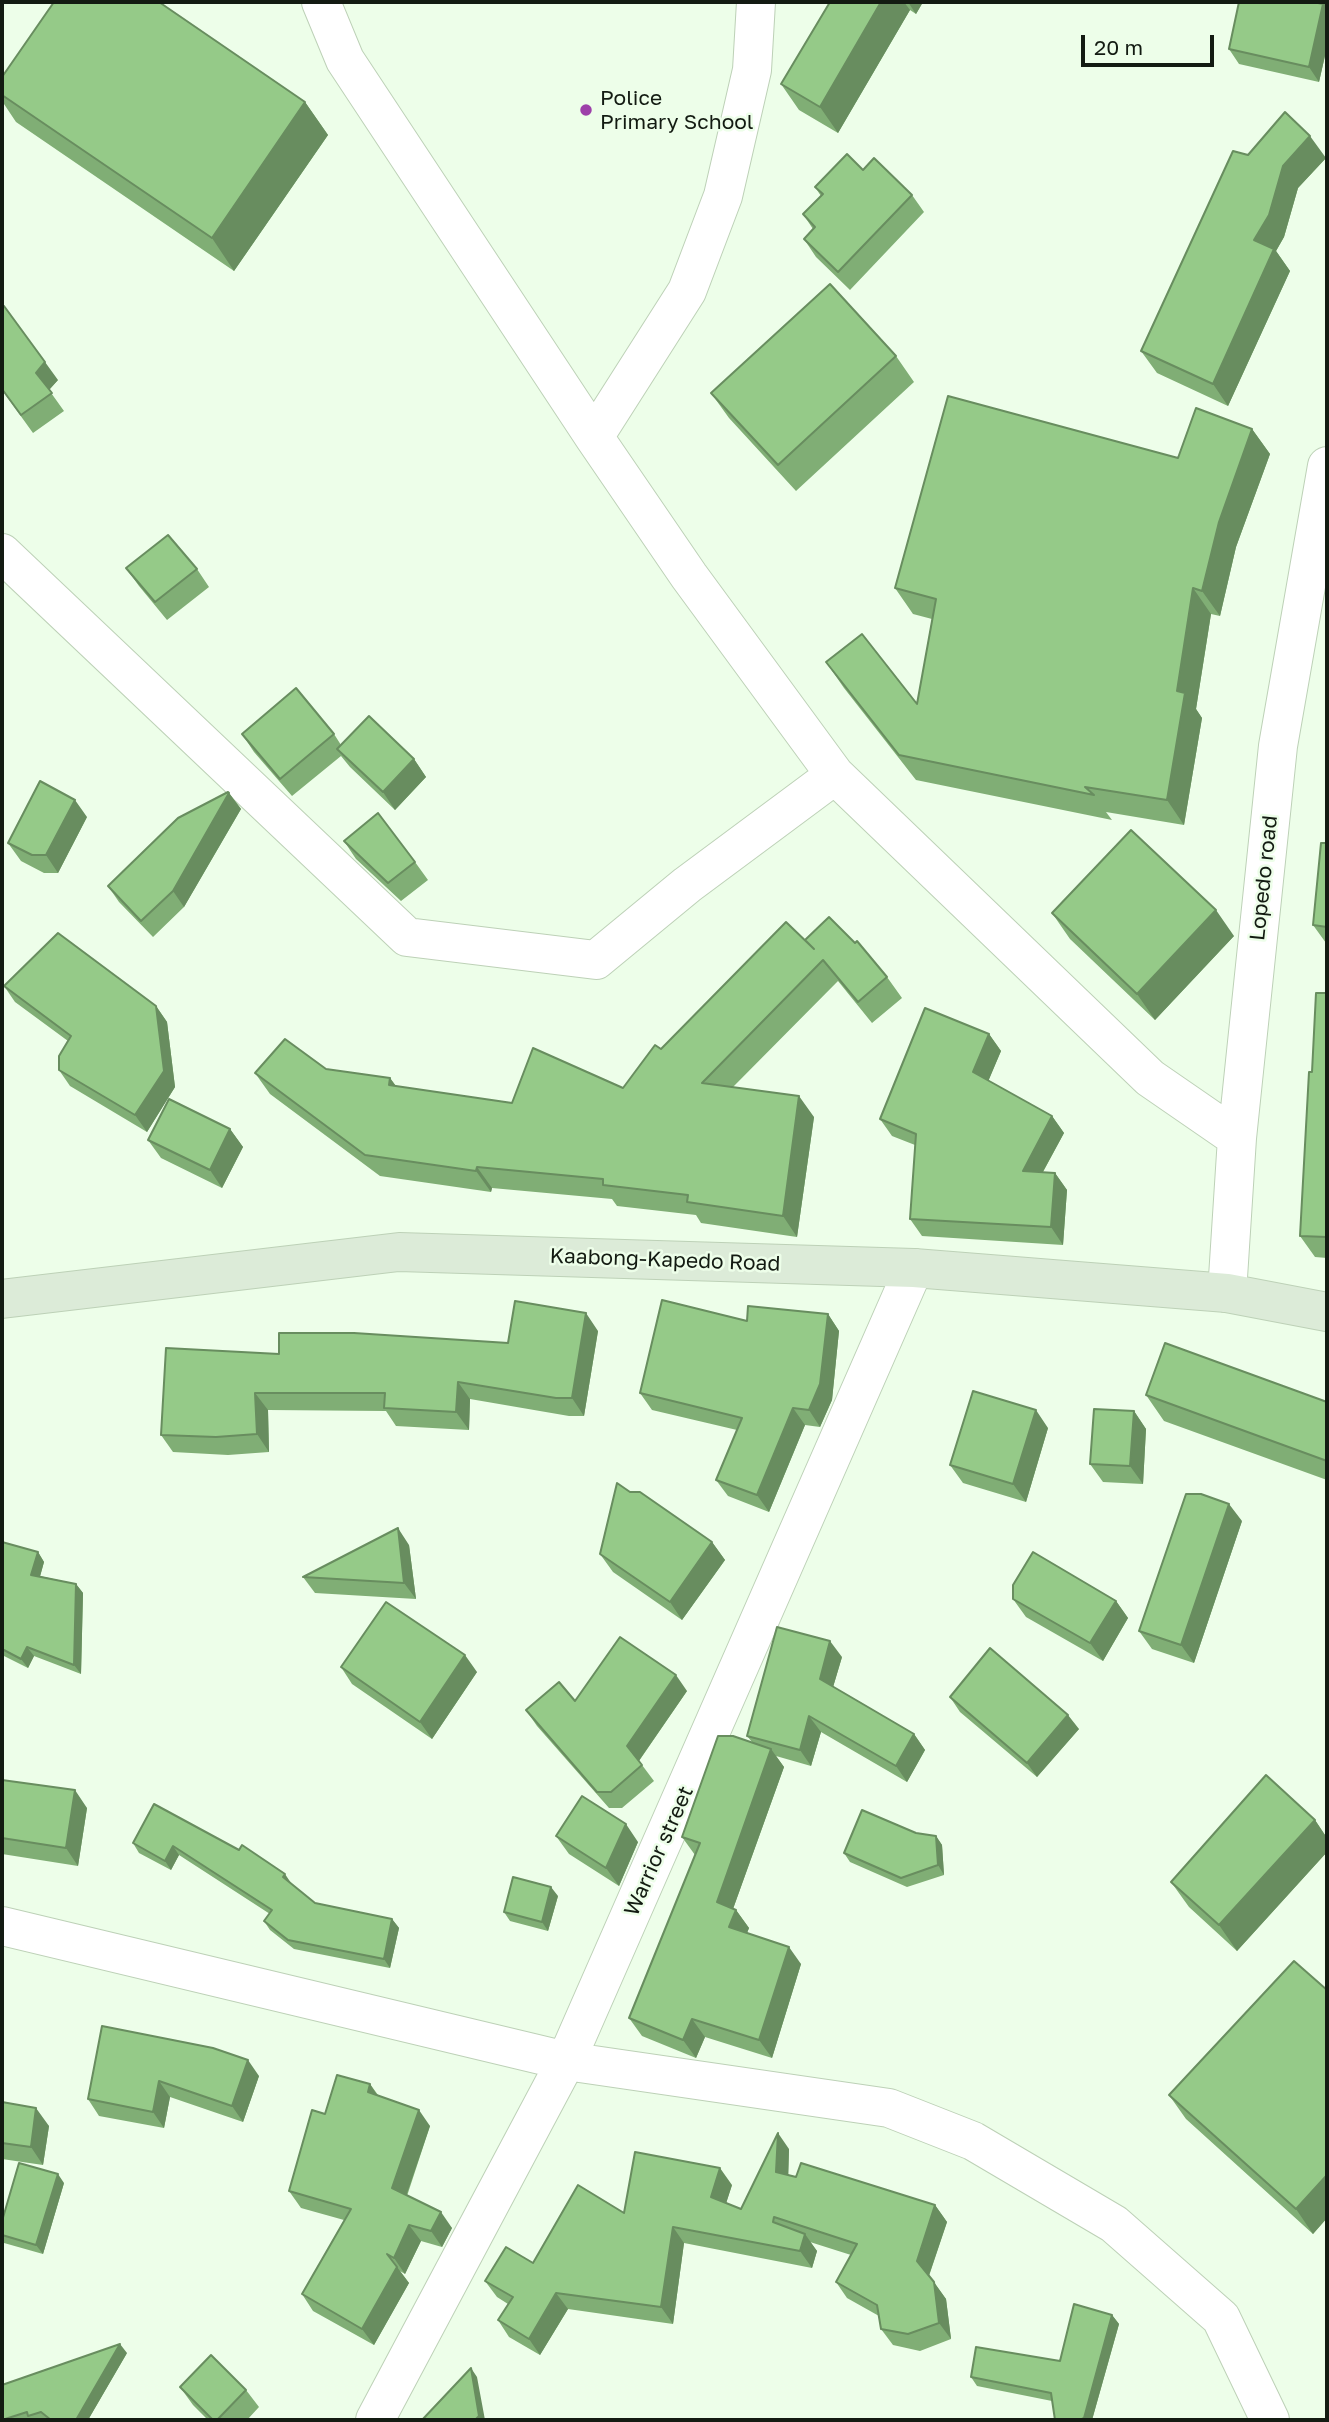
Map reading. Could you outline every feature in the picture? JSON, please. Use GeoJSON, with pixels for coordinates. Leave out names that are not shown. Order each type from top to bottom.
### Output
{"type":"FeatureCollection","features":[{"type":"Feature","properties":{"kind":"main road","name":"Kaabong-Kapedo Road"},"geometry":{"type":"LineString","coordinates":[[2,1299],[399,1252],[914,1268],[1227,1293],[1327,1312]]}},
{"type":"Feature","properties":{"kind":"street"},"geometry":{"type":"LineString","coordinates":[[321,2],[345,61],[594,437],[690,576],[835,775],[1150,1078],[1237,1138]]}},
{"type":"Feature","properties":{"kind":"street"},"geometry":{"type":"LineString","coordinates":[[594,437],[687,291],[723,196],[752,70],[756,2]]}},
{"type":"Feature","properties":{"kind":"street","name":"Lopedo road"},"geometry":{"type":"LineString","coordinates":[[1227,1293],[1237,1138],[1278,746],[1327,466]]}},
{"type":"Feature","properties":{"kind":"street"},"geometry":{"type":"LineString","coordinates":[[2,553],[407,937],[596,960],[687,885],[835,775]]}},
{"type":"Feature","properties":{"kind":"street","name":"Warrior street"},"geometry":{"type":"LineString","coordinates":[[375,2420],[566,2061],[914,1268]]}},
{"type":"Feature","properties":{"kind":"street"},"geometry":{"type":"LineString","coordinates":[[2,1926],[566,2061],[889,2108],[973,2141],[1114,2224],[1221,2318],[1270,2420]]}},
{"type":"Feature","properties":{"kind":"building"},"geometry":{"type":"Polygon","coordinates":[[[54,2],[159,2],[305,102],[212,238],[2,95],[2,77],[54,2]]]}},
{"type":"Feature","properties":{"kind":"building"},"geometry":{"type":"Polygon","coordinates":[[[830,2],[881,2],[820,107],[781,84],[830,2]]]}},
{"type":"Feature","properties":{"kind":"building"},"geometry":{"type":"Polygon","coordinates":[[[1239,2],[1323,4],[1309,67],[1229,49],[1239,2]]]}},
{"type":"Feature","properties":{"kind":"building"},"geometry":{"type":"Polygon","coordinates":[[[1285,112],[1310,136],[1283,166],[1269,215],[1254,240],[1274,249],[1213,384],[1141,351],[1233,151],[1248,155],[1285,112]]]}},
{"type":"Feature","properties":{"kind":"building"},"geometry":{"type":"Polygon","coordinates":[[[847,154],[863,170],[874,158],[912,195],[838,272],[804,239],[815,227],[803,214],[823,194],[815,187],[847,154]]]}},
{"type":"Feature","properties":{"kind":"building"},"geometry":{"type":"Polygon","coordinates":[[[830,284],[896,356],[778,465],[711,393],[830,284]]]}},
{"type":"Feature","properties":{"kind":"building"},"geometry":{"type":"Polygon","coordinates":[[[4,306],[45,362],[36,373],[52,393],[21,415],[2,389],[4,306]]]}},
{"type":"Feature","properties":{"kind":"building"},"geometry":{"type":"Polygon","coordinates":[[[948,396],[1178,458],[1196,408],[1252,429],[1219,522],[1202,591],[1193,588],[1177,691],[1185,693],[1167,800],[1085,787],[1094,795],[899,755],[826,662],[862,634],[917,704],[936,599],[895,588],[948,396]]]}},
{"type":"Feature","properties":{"kind":"building"},"geometry":{"type":"Polygon","coordinates":[[[168,535],[197,569],[155,602],[126,568],[168,535]]]}},
{"type":"Feature","properties":{"kind":"building"},"geometry":{"type":"Polygon","coordinates":[[[296,688],[334,734],[280,779],[242,734],[296,688]]]}},
{"type":"Feature","properties":{"kind":"building"},"geometry":{"type":"Polygon","coordinates":[[[369,716],[414,759],[383,792],[337,749],[369,716]]]}},
{"type":"Feature","properties":{"kind":"building"},"geometry":{"type":"Polygon","coordinates":[[[40,781],[75,800],[46,855],[32,855],[8,843],[40,781]]]}},
{"type":"Feature","properties":{"kind":"building"},"geometry":{"type":"Polygon","coordinates":[[[228,792],[173,891],[141,921],[108,886],[178,818],[228,792]]]}},
{"type":"Feature","properties":{"kind":"building"},"geometry":{"type":"Polygon","coordinates":[[[378,813],[415,862],[388,883],[344,841],[378,813]]]}},
{"type":"Feature","properties":{"kind":"building"},"geometry":{"type":"Polygon","coordinates":[[[1131,830],[1216,910],[1137,994],[1052,913],[1131,830]]]}},
{"type":"Feature","properties":{"kind":"building"},"geometry":{"type":"Polygon","coordinates":[[[1321,843],[1327,843],[1327,927],[1313,925],[1321,843]]]}},
{"type":"Feature","properties":{"kind":"building"},"geometry":{"type":"Polygon","coordinates":[[[829,917],[855,943],[857,941],[887,977],[858,1002],[823,960],[702,1083],[799,1096],[783,1216],[687,1202],[688,1195],[603,1185],[603,1179],[477,1167],[476,1171],[365,1155],[255,1073],[285,1039],[326,1069],[390,1078],[389,1085],[512,1103],[533,1048],[623,1088],[655,1045],[661,1049],[786,922],[814,949],[805,940],[829,917]]]}},
{"type":"Feature","properties":{"kind":"building"},"geometry":{"type":"Polygon","coordinates":[[[58,933],[156,1006],[164,1071],[135,1115],[59,1070],[59,1056],[71,1036],[4,986],[58,933]]]}},
{"type":"Feature","properties":{"kind":"building"},"geometry":{"type":"Polygon","coordinates":[[[1316,993],[1327,993],[1327,1237],[1300,1236],[1316,993]]]}},
{"type":"Feature","properties":{"kind":"building"},"geometry":{"type":"Polygon","coordinates":[[[925,1008],[989,1034],[973,1072],[1052,1116],[1023,1171],[1055,1173],[1051,1227],[910,1219],[916,1134],[880,1119],[925,1008]]]}},
{"type":"Feature","properties":{"kind":"building"},"geometry":{"type":"Polygon","coordinates":[[[169,1099],[230,1129],[210,1170],[148,1140],[169,1099]]]}},
{"type":"Feature","properties":{"kind":"building"},"geometry":{"type":"Polygon","coordinates":[[[662,1300],[747,1321],[748,1306],[828,1314],[820,1384],[809,1410],[793,1408],[757,1495],[716,1480],[742,1418],[640,1393],[662,1300]]]}},
{"type":"Feature","properties":{"kind":"building"},"geometry":{"type":"Polygon","coordinates":[[[515,1301],[586,1313],[572,1398],[556,1398],[458,1382],[456,1412],[384,1408],[385,1393],[255,1393],[257,1434],[216,1437],[161,1435],[166,1348],[279,1354],[279,1333],[354,1333],[508,1343],[515,1301]]]}},
{"type":"Feature","properties":{"kind":"building"},"geometry":{"type":"Polygon","coordinates":[[[1165,1343],[1327,1402],[1327,1461],[1146,1395],[1165,1343]]]}},
{"type":"Feature","properties":{"kind":"building"},"geometry":{"type":"Polygon","coordinates":[[[973,1391],[1036,1410],[1013,1484],[950,1465],[973,1391]]]}},
{"type":"Feature","properties":{"kind":"building"},"geometry":{"type":"Polygon","coordinates":[[[1094,1409],[1134,1411],[1130,1466],[1090,1464],[1094,1409]]]}},
{"type":"Feature","properties":{"kind":"building"},"geometry":{"type":"Polygon","coordinates":[[[617,1483],[630,1492],[640,1492],[712,1542],[670,1602],[600,1554],[617,1483]]]}},
{"type":"Feature","properties":{"kind":"building"},"geometry":{"type":"Polygon","coordinates":[[[1186,1494],[1201,1494],[1229,1504],[1181,1645],[1139,1631],[1186,1494]]]}},
{"type":"Feature","properties":{"kind":"building"},"geometry":{"type":"Polygon","coordinates":[[[398,1528],[404,1583],[303,1577],[398,1528]]]}},
{"type":"Feature","properties":{"kind":"building"},"geometry":{"type":"Polygon","coordinates":[[[2,1542],[38,1552],[31,1575],[76,1584],[74,1665],[27,1647],[21,1659],[2,1649],[2,1542]]]}},
{"type":"Feature","properties":{"kind":"building"},"geometry":{"type":"Polygon","coordinates":[[[1033,1552],[1116,1601],[1090,1643],[1013,1599],[1013,1585],[1033,1552]]]}},
{"type":"Feature","properties":{"kind":"building"},"geometry":{"type":"Polygon","coordinates":[[[386,1602],[465,1655],[420,1722],[341,1667],[386,1602]]]}},
{"type":"Feature","properties":{"kind":"building"},"geometry":{"type":"Polygon","coordinates":[[[777,1627],[830,1641],[820,1679],[914,1734],[896,1766],[809,1716],[800,1750],[747,1736],[777,1627]]]}},
{"type":"Feature","properties":{"kind":"building"},"geometry":{"type":"Polygon","coordinates":[[[620,1637],[676,1675],[627,1746],[642,1765],[611,1792],[597,1792],[526,1710],[559,1682],[575,1701],[620,1637]]]}},
{"type":"Feature","properties":{"kind":"building"},"geometry":{"type":"Polygon","coordinates":[[[990,1648],[1068,1715],[1027,1763],[950,1697],[990,1648]]]}},
{"type":"Feature","properties":{"kind":"building"},"geometry":{"type":"Polygon","coordinates":[[[718,1736],[733,1736],[771,1749],[717,1902],[736,1910],[729,1927],[789,1947],[759,2040],[692,2019],[683,2040],[629,2018],[700,1843],[682,1837],[718,1736]]]}},
{"type":"Feature","properties":{"kind":"building"},"geometry":{"type":"Polygon","coordinates":[[[1266,1775],[1315,1820],[1219,1925],[1171,1882],[1266,1775]]]}},
{"type":"Feature","properties":{"kind":"building"},"geometry":{"type":"Polygon","coordinates":[[[2,1780],[75,1790],[66,1848],[2,1838],[2,1780]]]}},
{"type":"Feature","properties":{"kind":"building"},"geometry":{"type":"Polygon","coordinates":[[[582,1796],[626,1824],[606,1868],[556,1836],[582,1796]]]}},
{"type":"Feature","properties":{"kind":"building"},"geometry":{"type":"Polygon","coordinates":[[[154,1804],[239,1850],[242,1845],[285,1874],[283,1877],[315,1903],[392,1919],[384,1959],[288,1940],[264,1921],[272,1910],[173,1846],[165,1861],[133,1843],[154,1804]]]}},
{"type":"Feature","properties":{"kind":"building"},"geometry":{"type":"Polygon","coordinates":[[[862,1810],[916,1833],[936,1836],[938,1865],[901,1878],[844,1853],[862,1810]]]}},
{"type":"Feature","properties":{"kind":"building"},"geometry":{"type":"Polygon","coordinates":[[[513,1877],[551,1887],[542,1922],[504,1912],[513,1877]]]}},
{"type":"Feature","properties":{"kind":"building"},"geometry":{"type":"Polygon","coordinates":[[[1294,1961],[1327,1990],[1327,2175],[1296,2209],[1169,2095],[1294,1961]]]}},
{"type":"Feature","properties":{"kind":"building"},"geometry":{"type":"Polygon","coordinates":[[[102,2026],[213,2048],[248,2060],[232,2106],[159,2081],[153,2112],[88,2099],[102,2026]]]}},
{"type":"Feature","properties":{"kind":"building"},"geometry":{"type":"Polygon","coordinates":[[[337,2075],[370,2084],[368,2092],[419,2110],[392,2188],[441,2212],[431,2231],[409,2225],[394,2258],[387,2254],[397,2267],[362,2329],[302,2294],[351,2209],[289,2191],[312,2110],[325,2114],[337,2075]]]}},
{"type":"Feature","properties":{"kind":"building"},"geometry":{"type":"Polygon","coordinates":[[[2,2102],[36,2108],[31,2147],[2,2143],[2,2102]]]}},
{"type":"Feature","properties":{"kind":"building"},"geometry":{"type":"Polygon","coordinates":[[[778,2133],[776,2172],[796,2177],[801,2163],[935,2205],[917,2261],[934,2282],[939,2323],[908,2334],[881,2329],[877,2305],[836,2282],[857,2244],[774,2217],[773,2222],[805,2234],[800,2251],[673,2227],[661,2307],[556,2293],[529,2339],[498,2320],[513,2297],[485,2281],[506,2247],[533,2263],[578,2185],[624,2213],[635,2152],[720,2168],[711,2197],[741,2209],[778,2133]]]}},
{"type":"Feature","properties":{"kind":"building"},"geometry":{"type":"Polygon","coordinates":[[[19,2163],[58,2174],[36,2245],[2,2235],[2,2221],[19,2163]]]}},
{"type":"Feature","properties":{"kind":"building"},"geometry":{"type":"Polygon","coordinates":[[[1074,2304],[1112,2315],[1084,2418],[1055,2420],[1051,2393],[971,2377],[976,2347],[1060,2361],[1074,2304]]]}},
{"type":"Feature","properties":{"kind":"building"},"geometry":{"type":"Polygon","coordinates":[[[120,2344],[76,2420],[51,2420],[41,2412],[28,2416],[27,2412],[2,2420],[2,2385],[120,2344]]]}},
{"type":"Feature","properties":{"kind":"building"},"geometry":{"type":"Polygon","coordinates":[[[211,2355],[246,2390],[217,2420],[213,2420],[180,2387],[211,2355]]]}},
{"type":"Feature","properties":{"kind":"building"},"geometry":{"type":"Polygon","coordinates":[[[471,2368],[479,2416],[475,2420],[422,2420],[471,2368]]]}},
{"type":"Feature","properties":{"kind":"place","name":"Police Primary School"},"geometry":{"type":"Point","coordinates":[586,110]}}]}
